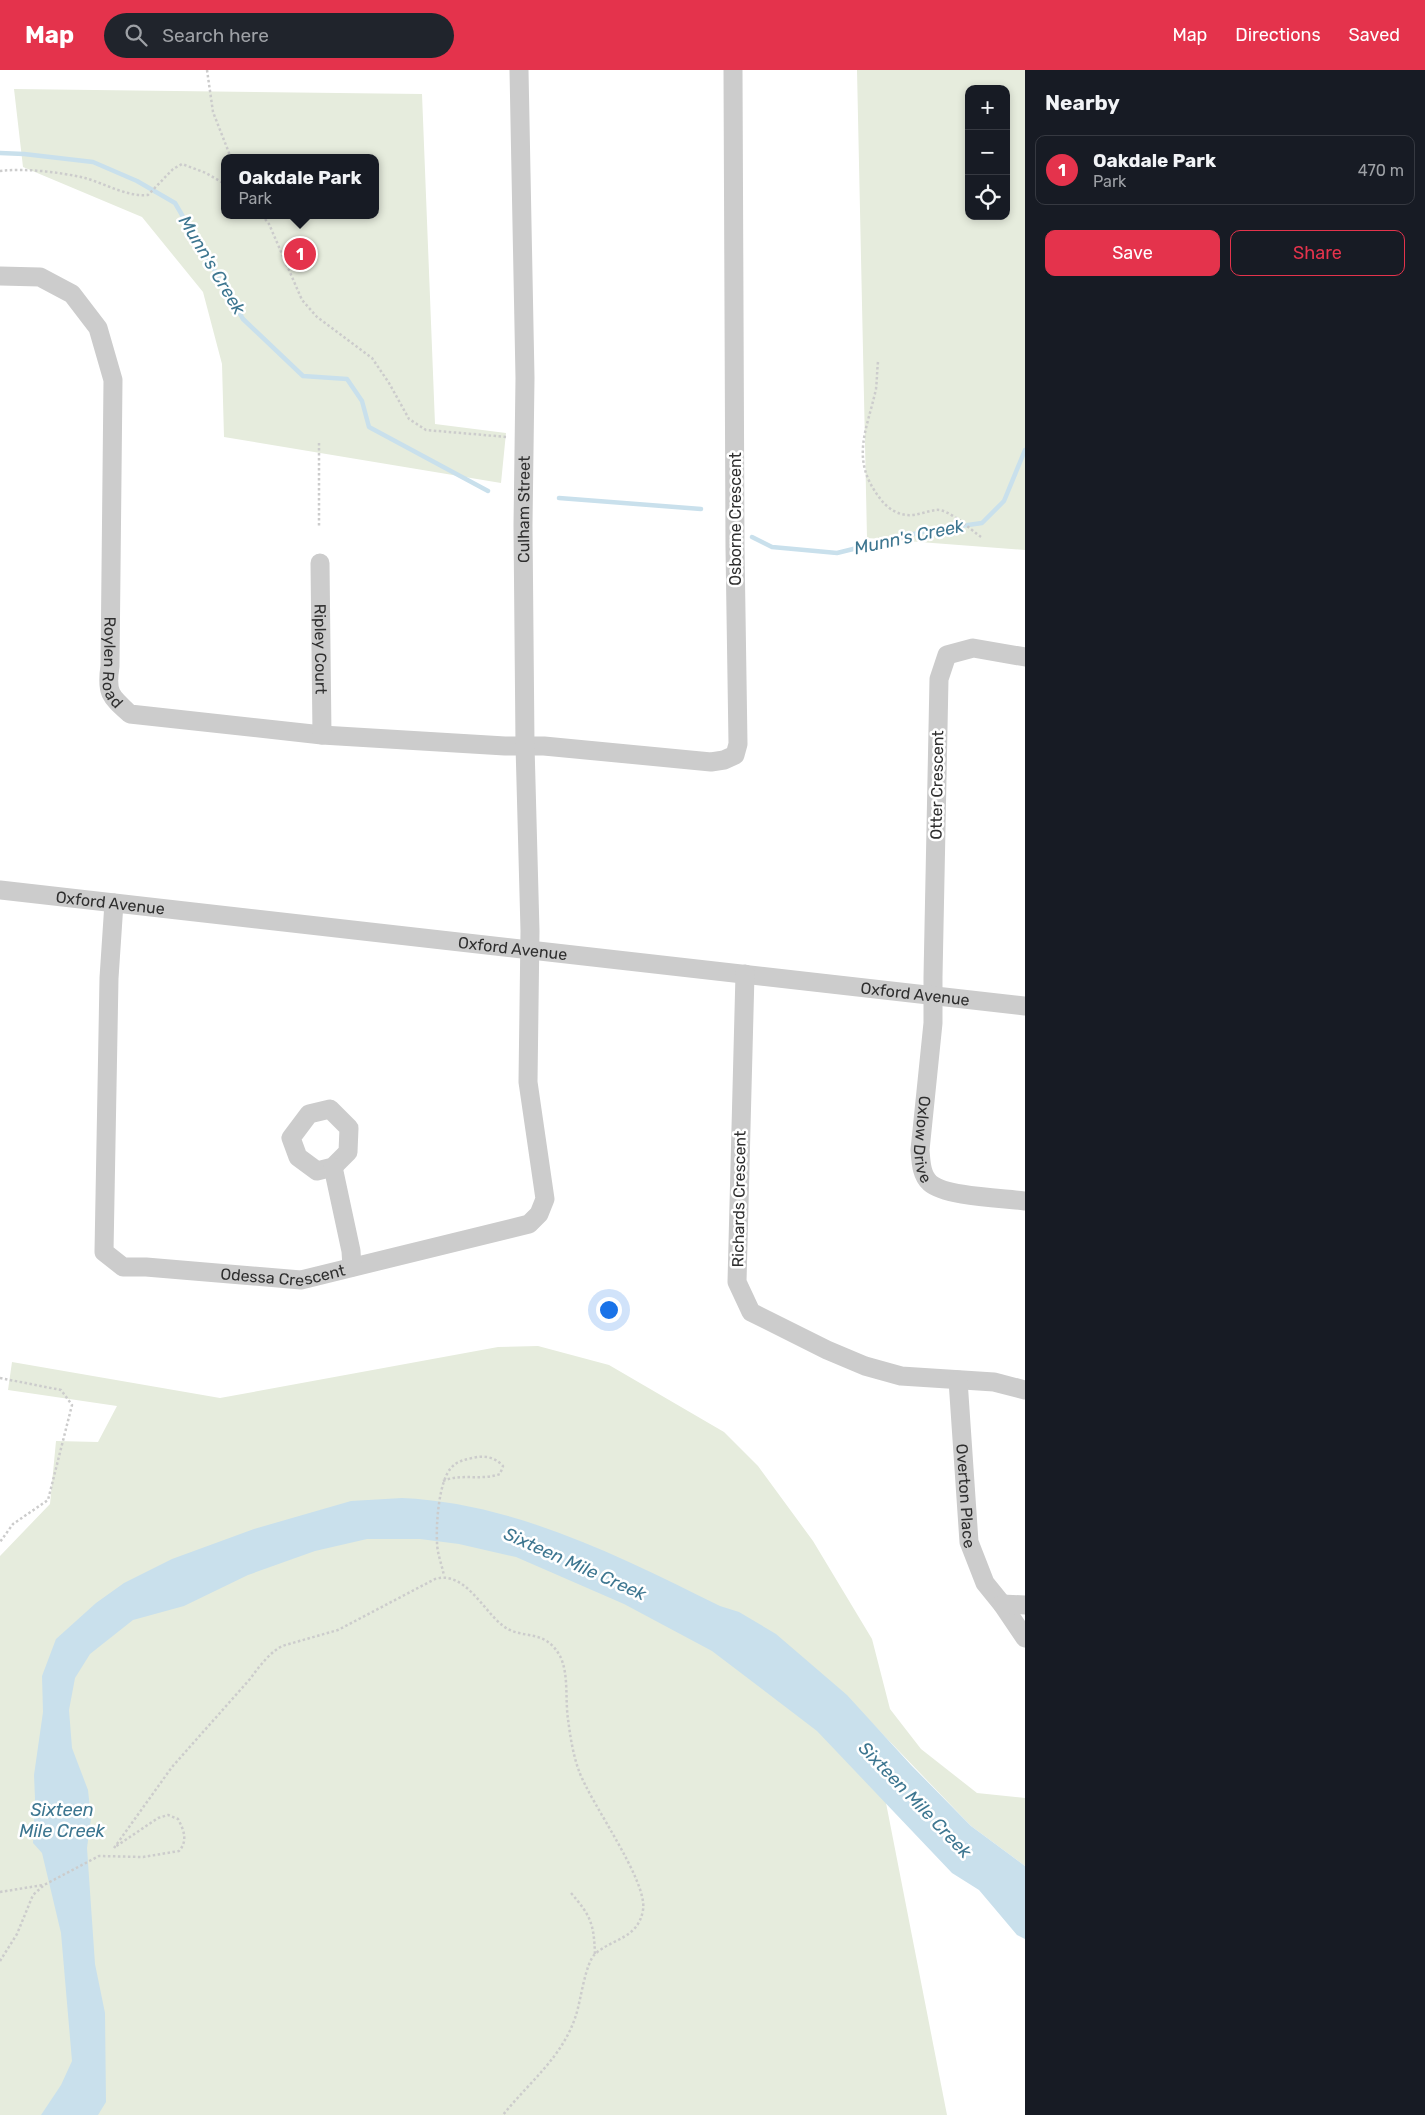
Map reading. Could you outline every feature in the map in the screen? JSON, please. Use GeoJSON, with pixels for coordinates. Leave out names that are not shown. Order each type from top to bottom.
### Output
{"type":"FeatureCollection","features":[{"type":"Feature","properties":{"kind":"street","name":"Culham Street"},"geometry":{"type":"LineString","coordinates":[[519,70],[524,369],[525,745],[529,949]]}},
{"type":"Feature","properties":{"kind":"street","name":"Osborne Crescent"},"geometry":{"type":"LineString","coordinates":[[525,745],[711,762],[724,760],[735,755],[738,744],[735,548],[733,70]]}},
{"type":"Feature","properties":{"kind":"street","name":"Roylen Road"},"geometry":{"type":"LineString","coordinates":[[0,276],[40,276],[72,294],[98,328],[113,380],[110,666],[107,685],[114,700],[130,714],[322,735],[505,746],[525,745]]}},
{"type":"Feature","properties":{"kind":"street","name":"Ripley Court"},"geometry":{"type":"LineString","coordinates":[[320,563],[322,735]]}},
{"type":"Feature","properties":{"kind":"street","name":"Otter Crescent"},"geometry":{"type":"LineString","coordinates":[[934,996],[939,679],[947,655],[973,648],[1025,657]]}},
{"type":"Feature","properties":{"kind":"street","name":"Oxford Avenue"},"geometry":{"type":"LineString","coordinates":[[0,890],[1025,1006]]}},
{"type":"Feature","properties":{"kind":"street","name":"Odessa Crescent"},"geometry":{"type":"LineString","coordinates":[[114,903],[109,978],[104,1252],[123,1267],[146,1267],[301,1280],[529,1224],[539,1214],[545,1200],[528,1082],[529,949]]}},
{"type":"Feature","properties":{"kind":"street","name":"Richards Crescent"},"geometry":{"type":"LineString","coordinates":[[745,974],[736,1282],[751,1312],[865,1366],[901,1376],[994,1382],[1025,1390]]}},
{"type":"Feature","properties":{"kind":"street","name":"Oxlow Drive"},"geometry":{"type":"LineString","coordinates":[[934,996],[920,1150],[921,1168],[930,1183],[952,1193],[1025,1201]]}},
{"type":"Feature","properties":{"kind":"street"},"geometry":{"type":"LineString","coordinates":[[333,1167],[351,1251],[352,1267]]}},
{"type":"Feature","properties":{"kind":"street","name":"Overton Place"},"geometry":{"type":"LineString","coordinates":[[958,1380],[969,1542],[985,1583],[1025,1638]]}},
{"type":"Feature","properties":{"kind":"street"},"geometry":{"type":"LineString","coordinates":[[1002,1604],[1025,1605]]}},
{"type":"Feature","properties":{"kind":"path"},"geometry":{"type":"LineString","coordinates":[[207,70],[213,112],[229,154]]}},
{"type":"Feature","properties":{"kind":"path"},"geometry":{"type":"LineString","coordinates":[[0,171],[20,169],[84,178],[138,196],[148,195],[173,169],[182,164],[206,173],[221,182]]}},
{"type":"Feature","properties":{"kind":"path"},"geometry":{"type":"LineString","coordinates":[[265,219],[302,300],[318,317],[372,358],[389,383],[409,419],[426,430],[524,438]]}},
{"type":"Feature","properties":{"kind":"path"},"geometry":{"type":"LineString","coordinates":[[878,362],[876,388],[862,443],[862,464],[871,487],[883,503],[896,512],[908,515],[938,509],[948,512],[981,537]]}},
{"type":"Feature","properties":{"kind":"path"},"geometry":{"type":"LineString","coordinates":[[318,443],[319,528]]}},
{"type":"Feature","properties":{"kind":"path"},"geometry":{"type":"LineString","coordinates":[[0,1378],[61,1390],[72,1405],[48,1500],[13,1524],[0,1542]]}},
{"type":"Feature","properties":{"kind":"path"},"geometry":{"type":"LineString","coordinates":[[443,1481],[454,1476],[478,1478],[494,1476],[500,1474],[503,1466],[495,1459],[477,1457],[458,1462],[451,1468],[443,1481],[436,1543],[444,1576]]}},
{"type":"Feature","properties":{"kind":"path"},"geometry":{"type":"LineString","coordinates":[[0,1961],[17,1934],[33,1895],[45,1884],[95,1857],[144,1856],[179,1851],[183,1847],[184,1830],[178,1819],[168,1815],[158,1818],[114,1848],[172,1767],[274,1650],[338,1630],[435,1579],[444,1576],[451,1578],[479,1598],[500,1624],[506,1628],[543,1638],[550,1643],[559,1655],[564,1666],[568,1719],[578,1769],[592,1800],[637,1878],[643,1900],[643,1910],[632,1932],[595,1955],[590,1964],[576,2017],[564,2042],[549,2065],[504,2115]]}},
{"type":"Feature","properties":{"kind":"path"},"geometry":{"type":"LineString","coordinates":[[0,1892],[45,1884]]}},
{"type":"Feature","properties":{"kind":"path"},"geometry":{"type":"LineString","coordinates":[[571,1893],[586,1910],[591,1922],[595,1955]]}},
{"type":"Feature","properties":{"kind":"green space"},"geometry":{"type":"Polygon","coordinates":[[[857,70],[1025,70],[1025,550],[867,538],[857,70]]]}},
{"type":"Feature","properties":{"kind":"green space"},"geometry":{"type":"Polygon","coordinates":[[[14,89],[422,94],[435,424],[506,433],[501,483],[224,437],[222,364],[203,292],[142,217],[23,167],[14,89]]]}},
{"type":"Feature","properties":{"kind":"green space"},"geometry":{"type":"Polygon","coordinates":[[[538,1346],[609,1365],[724,1432],[758,1466],[813,1541],[872,1639],[890,1709],[921,1749],[977,1793],[1025,1798],[1025,1866],[971,1826],[870,1721],[947,2115],[0,2115],[0,1556],[50,1504],[56,1441],[98,1442],[117,1406],[8,1390],[12,1362],[220,1398],[498,1347],[538,1346]]]}},
{"type":"Feature","properties":{"kind":"water","name":"Sixteen Mile Creek"},"geometry":{"type":"Polygon","coordinates":[[[402,1498],[444,1502],[485,1510],[526,1521],[566,1535],[644,1569],[720,1606],[739,1612],[776,1634],[847,1695],[911,1765],[971,1826],[1025,1866],[1025,1939],[1017,1935],[979,1890],[952,1873],[817,1731],[712,1651],[624,1604],[516,1557],[459,1544],[420,1539],[367,1539],[315,1551],[248,1575],[184,1606],[133,1620],[90,1654],[75,1678],[69,1710],[72,1748],[88,1790],[91,1818],[87,1848],[95,1964],[105,2013],[106,2102],[98,2115],[41,2115],[61,2085],[72,2061],[61,1933],[42,1853],[33,1843],[34,1775],[43,1712],[42,1676],[56,1639],[96,1603],[124,1583],[172,1559],[254,1529],[351,1501],[402,1498]]]}},
{"type":"Feature","properties":{"kind":"waterway","name":"Munn's Creek"},"geometry":{"type":"LineString","coordinates":[[0,153],[93,162],[137,181],[175,203],[243,319],[303,376],[347,379],[362,401],[369,427],[488,491]]}},
{"type":"Feature","properties":{"kind":"waterway","name":"Munn's Creek"},"geometry":{"type":"LineString","coordinates":[[752,537],[772,547],[837,553],[926,531],[982,523],[1004,501],[1025,450]]}},
{"type":"Feature","properties":{"kind":"waterway","name":"Munn's Creek"},"geometry":{"type":"LineString","coordinates":[[559,498],[701,509]]}},
{"type":"Feature","properties":{"kind":"place","name":"Oakdale Park"},"geometry":{"type":"Point","coordinates":[300,254]}}]}
